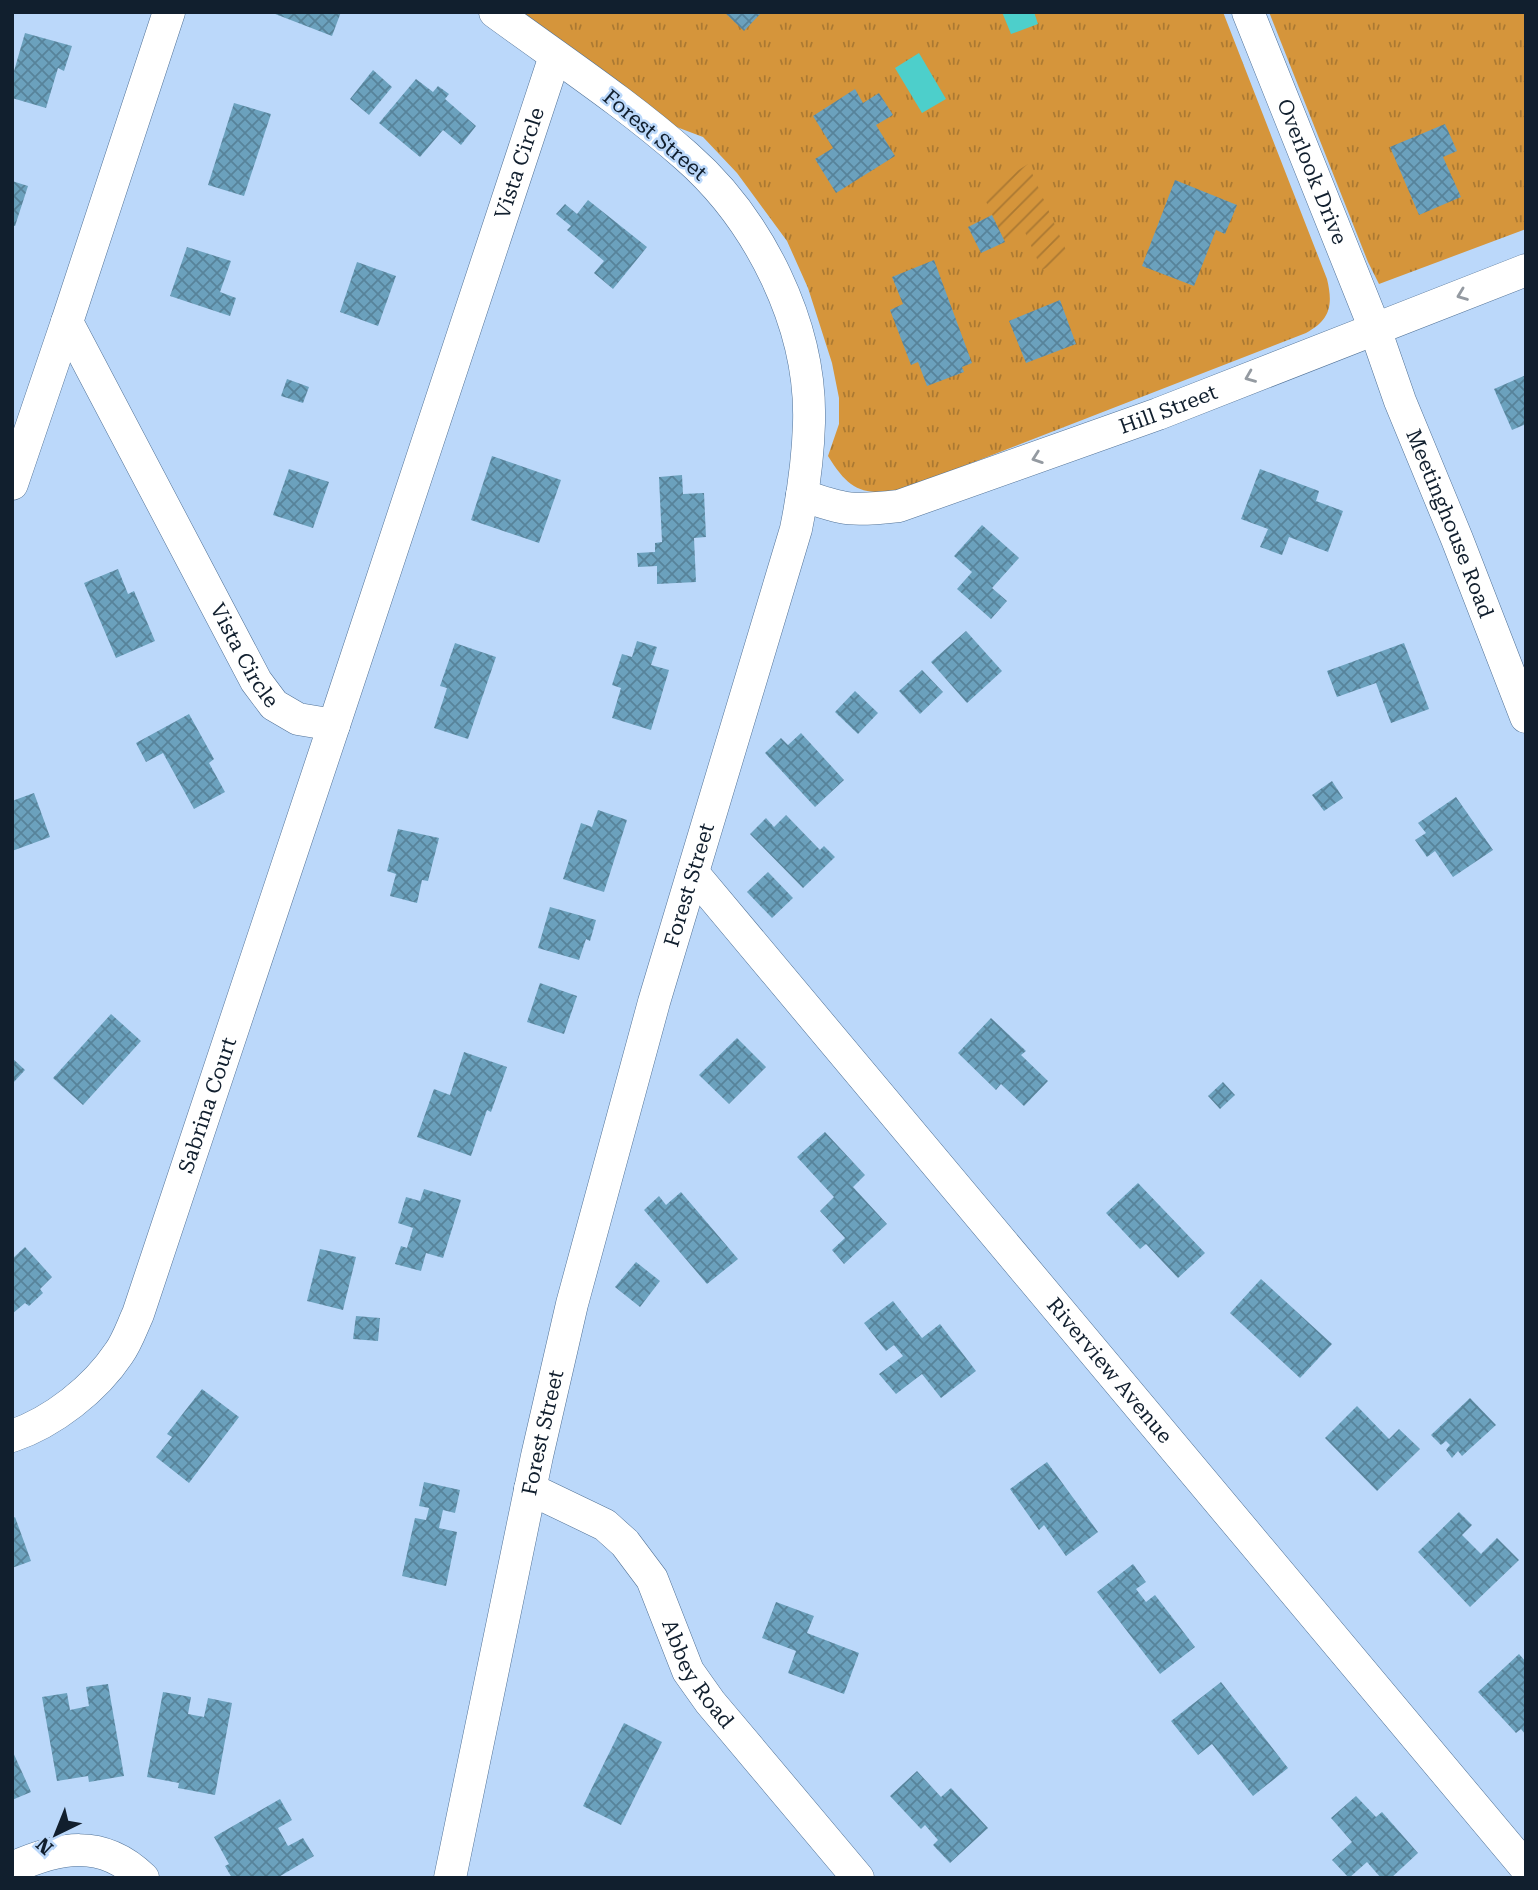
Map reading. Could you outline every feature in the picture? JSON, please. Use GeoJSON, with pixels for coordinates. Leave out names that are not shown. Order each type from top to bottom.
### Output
{"type":"FeatureCollection","features":[{"type":"Feature","properties":{"kind":"street"},"geometry":{"type":"LineString","coordinates":[[12,484],[169,12]]}},
{"type":"Feature","properties":{"kind":"street","name":"Forest Street"},"geometry":{"type":"LineString","coordinates":[[450,1878],[530,1489],[572,1304],[620,1122],[796,528],[803,495],[809,421],[804,361],[790,313],[763,251],[727,199],[687,157],[628,109],[495,12]]}},
{"type":"Feature","properties":{"kind":"street","name":"Overlook Drive"},"geometry":{"type":"LineString","coordinates":[[1248,12],[1375,329]]}},
{"type":"Feature","properties":{"kind":"street","name":"Vista Circle"},"geometry":{"type":"LineString","coordinates":[[67,322],[256,681],[274,705],[298,719],[334,725],[555,56]]}},
{"type":"Feature","properties":{"kind":"street","name":"Hill Street"},"geometry":{"type":"LineString","coordinates":[[803,495],[835,507],[856,511],[899,506],[1158,414],[1526,270]]}},
{"type":"Feature","properties":{"kind":"street","name":"Meetinghouse Road"},"geometry":{"type":"LineString","coordinates":[[1375,329],[1400,401],[1526,717]]}},
{"type":"Feature","properties":{"kind":"street","name":"Sabrina Court"},"geometry":{"type":"LineString","coordinates":[[12,1436],[25,1432],[61,1411],[94,1382],[120,1353],[138,1314],[334,725]]}},
{"type":"Feature","properties":{"kind":"street","name":"Riverview Avenue"},"geometry":{"type":"LineString","coordinates":[[693,873],[1526,1868]]}},
{"type":"Feature","properties":{"kind":"street","name":"Abbey Road"},"geometry":{"type":"LineString","coordinates":[[530,1489],[605,1525],[632,1551],[652,1579],[688,1671],[710,1702],[858,1878]]}},
{"type":"Feature","properties":{"kind":"street"},"geometry":{"type":"LineString","coordinates":[[12,1868],[52,1852],[82,1850],[114,1858],[128,1865],[143,1878]]}},
{"type":"Feature","properties":{"kind":"green space"},"geometry":{"type":"Polygon","coordinates":[[[514,12],[1223,12],[1327,279],[1330,296],[1328,310],[1321,323],[1306,333],[902,490],[877,492],[858,488],[843,476],[828,456],[839,424],[839,398],[832,363],[808,288],[787,241],[737,173],[703,137],[666,123],[514,12]]]}},
{"type":"Feature","properties":{"kind":"green space"},"geometry":{"type":"Polygon","coordinates":[[[1269,12],[1526,12],[1526,229],[1379,284],[1269,12]]]}},
{"type":"Feature","properties":{"kind":"green space"},"geometry":{"type":"Polygon","coordinates":[[[1028,164],[1069,257],[1042,270],[1024,230],[1005,242],[982,193],[1028,164]]]}},
{"type":"Feature","properties":{"kind":"shaded area"},"geometry":{"type":"Polygon","coordinates":[[[1002,12],[1034,12],[1038,24],[1011,34],[1002,12]]]}},
{"type":"Feature","properties":{"kind":"shaded area"},"geometry":{"type":"Polygon","coordinates":[[[919,53],[946,99],[922,113],[895,68],[919,53]]]}},
{"type":"Feature","properties":{"kind":"building"},"geometry":{"type":"Polygon","coordinates":[[[270,12],[341,12],[332,36],[270,12]]]}},
{"type":"Feature","properties":{"kind":"building"},"geometry":{"type":"Polygon","coordinates":[[[724,12],[762,12],[744,31],[724,12]]]}},
{"type":"Feature","properties":{"kind":"building"},"geometry":{"type":"Polygon","coordinates":[[[25,33],[72,46],[64,71],[58,68],[46,108],[12,98],[12,78],[25,33]]]}},
{"type":"Feature","properties":{"kind":"building"},"geometry":{"type":"Polygon","coordinates":[[[373,70],[392,87],[369,115],[350,99],[373,70]]]}},
{"type":"Feature","properties":{"kind":"building"},"geometry":{"type":"Polygon","coordinates":[[[416,79],[433,92],[438,86],[449,94],[445,99],[476,126],[461,145],[443,130],[420,157],[379,123],[416,79]]]}},
{"type":"Feature","properties":{"kind":"building"},"geometry":{"type":"Polygon","coordinates":[[[855,89],[863,103],[879,93],[893,115],[876,125],[895,156],[836,193],[815,159],[833,148],[813,116],[855,89]]]}},
{"type":"Feature","properties":{"kind":"building"},"geometry":{"type":"Polygon","coordinates":[[[234,103],[271,114],[244,196],[208,185],[234,103]]]}},
{"type":"Feature","properties":{"kind":"building"},"geometry":{"type":"Polygon","coordinates":[[[1445,124],[1457,151],[1443,157],[1461,197],[1419,215],[1390,147],[1445,124]]]}},
{"type":"Feature","properties":{"kind":"building"},"geometry":{"type":"Polygon","coordinates":[[[1175,180],[1237,205],[1225,234],[1216,230],[1194,286],[1142,266],[1175,180]]]}},
{"type":"Feature","properties":{"kind":"building"},"geometry":{"type":"Polygon","coordinates":[[[12,181],[28,186],[15,226],[12,225],[12,181]]]}},
{"type":"Feature","properties":{"kind":"building"},"geometry":{"type":"Polygon","coordinates":[[[588,200],[647,247],[613,289],[594,273],[604,261],[567,230],[571,226],[556,214],[565,204],[577,214],[588,200]]]}},
{"type":"Feature","properties":{"kind":"building"},"geometry":{"type":"Polygon","coordinates":[[[992,215],[1005,242],[981,253],[968,227],[992,215]]]}},
{"type":"Feature","properties":{"kind":"building"},"geometry":{"type":"Polygon","coordinates":[[[187,247],[231,261],[220,292],[236,298],[230,316],[170,296],[187,247]]]}},
{"type":"Feature","properties":{"kind":"building"},"geometry":{"type":"Polygon","coordinates":[[[934,260],[972,363],[962,367],[964,372],[927,386],[918,362],[911,365],[890,310],[903,304],[892,277],[934,260]]]}},
{"type":"Feature","properties":{"kind":"building"},"geometry":{"type":"Polygon","coordinates":[[[357,262],[396,276],[378,326],[340,312],[357,262]]]}},
{"type":"Feature","properties":{"kind":"building"},"geometry":{"type":"Polygon","coordinates":[[[1060,300],[1076,344],[1026,363],[1009,321],[1060,300]]]}},
{"type":"Feature","properties":{"kind":"building"},"geometry":{"type":"Polygon","coordinates":[[[1526,375],[1526,424],[1512,430],[1494,389],[1526,375]]]}},
{"type":"Feature","properties":{"kind":"building"},"geometry":{"type":"Polygon","coordinates":[[[287,379],[309,387],[303,403],[281,396],[287,379]]]}},
{"type":"Feature","properties":{"kind":"building"},"geometry":{"type":"Polygon","coordinates":[[[492,456],[561,480],[539,543],[471,520],[492,456]]]}},
{"type":"Feature","properties":{"kind":"building"},"geometry":{"type":"Polygon","coordinates":[[[289,469],[329,482],[313,528],[273,515],[289,469]]]}},
{"type":"Feature","properties":{"kind":"building"},"geometry":{"type":"Polygon","coordinates":[[[1260,469],[1319,491],[1316,501],[1343,511],[1328,552],[1289,537],[1282,555],[1260,547],[1268,529],[1241,519],[1260,469]]]}},
{"type":"Feature","properties":{"kind":"building"},"geometry":{"type":"Polygon","coordinates":[[[682,475],[683,494],[704,493],[706,537],[694,538],[696,582],[657,584],[657,566],[638,567],[637,553],[655,552],[655,543],[662,542],[659,477],[682,475]]]}},
{"type":"Feature","properties":{"kind":"building"},"geometry":{"type":"Polygon","coordinates":[[[982,525],[1019,558],[992,588],[1007,601],[991,619],[957,589],[972,572],[954,556],[982,525]]]}},
{"type":"Feature","properties":{"kind":"building"},"geometry":{"type":"Polygon","coordinates":[[[118,569],[128,594],[134,591],[155,641],[116,658],[84,583],[118,569]]]}},
{"type":"Feature","properties":{"kind":"building"},"geometry":{"type":"Polygon","coordinates":[[[966,631],[1002,671],[967,703],[931,662],[966,631]]]}},
{"type":"Feature","properties":{"kind":"building"},"geometry":{"type":"Polygon","coordinates":[[[637,641],[657,647],[651,665],[669,670],[651,730],[612,718],[621,688],[612,685],[622,654],[632,657],[637,641]]]}},
{"type":"Feature","properties":{"kind":"building"},"geometry":{"type":"Polygon","coordinates":[[[455,643],[496,657],[468,739],[434,728],[447,688],[440,686],[455,643]]]}},
{"type":"Feature","properties":{"kind":"building"},"geometry":{"type":"Polygon","coordinates":[[[1404,643],[1429,709],[1391,723],[1376,683],[1337,697],[1327,671],[1404,643]]]}},
{"type":"Feature","properties":{"kind":"building"},"geometry":{"type":"Polygon","coordinates":[[[922,670],[943,692],[920,714],[899,691],[922,670]]]}},
{"type":"Feature","properties":{"kind":"building"},"geometry":{"type":"Polygon","coordinates":[[[855,691],[878,713],[858,734],[835,712],[855,691]]]}},
{"type":"Feature","properties":{"kind":"building"},"geometry":{"type":"Polygon","coordinates":[[[189,714],[214,759],[209,763],[225,792],[194,809],[163,753],[146,762],[136,743],[189,714]]]}},
{"type":"Feature","properties":{"kind":"building"},"geometry":{"type":"Polygon","coordinates":[[[801,733],[844,780],[815,807],[765,753],[781,738],[788,745],[801,733]]]}},
{"type":"Feature","properties":{"kind":"building"},"geometry":{"type":"Polygon","coordinates":[[[1332,781],[1343,798],[1324,811],[1312,795],[1332,781]]]}},
{"type":"Feature","properties":{"kind":"building"},"geometry":{"type":"Polygon","coordinates":[[[34,793],[50,837],[12,851],[12,801],[34,793]]]}},
{"type":"Feature","properties":{"kind":"building"},"geometry":{"type":"Polygon","coordinates":[[[1456,797],[1493,850],[1453,877],[1435,851],[1427,857],[1415,840],[1426,833],[1418,823],[1456,797]]]}},
{"type":"Feature","properties":{"kind":"building"},"geometry":{"type":"Polygon","coordinates":[[[598,810],[627,820],[604,892],[563,879],[581,823],[592,827],[598,810]]]}},
{"type":"Feature","properties":{"kind":"building"},"geometry":{"type":"Polygon","coordinates":[[[786,815],[820,850],[824,846],[835,857],[803,888],[750,834],[766,818],[774,827],[786,815]]]}},
{"type":"Feature","properties":{"kind":"building"},"geometry":{"type":"Polygon","coordinates":[[[398,829],[439,838],[428,881],[422,880],[417,903],[390,896],[396,874],[387,871],[398,829]]]}},
{"type":"Feature","properties":{"kind":"building"},"geometry":{"type":"Polygon","coordinates":[[[768,872],[793,898],[772,918],[747,892],[768,872]]]}},
{"type":"Feature","properties":{"kind":"building"},"geometry":{"type":"Polygon","coordinates":[[[550,907],[596,920],[590,941],[586,939],[579,960],[538,948],[550,907]]]}},
{"type":"Feature","properties":{"kind":"building"},"geometry":{"type":"Polygon","coordinates":[[[540,983],[577,996],[564,1034],[527,1022],[540,983]]]}},
{"type":"Feature","properties":{"kind":"building"},"geometry":{"type":"Polygon","coordinates":[[[111,1014],[141,1041],[83,1105],[53,1078],[111,1014]]]}},
{"type":"Feature","properties":{"kind":"building"},"geometry":{"type":"Polygon","coordinates":[[[991,1018],[1026,1051],[1021,1055],[1048,1081],[1024,1106],[1001,1084],[996,1090],[958,1053],[991,1018]]]}},
{"type":"Feature","properties":{"kind":"building"},"geometry":{"type":"Polygon","coordinates":[[[737,1038],[766,1067],[729,1104],[699,1075],[737,1038]]]}},
{"type":"Feature","properties":{"kind":"building"},"geometry":{"type":"Polygon","coordinates":[[[464,1052],[507,1067],[491,1112],[487,1110],[471,1156],[417,1137],[434,1089],[450,1095],[464,1052]]]}},
{"type":"Feature","properties":{"kind":"building"},"geometry":{"type":"Polygon","coordinates":[[[12,1058],[25,1070],[12,1084],[12,1058]]]}},
{"type":"Feature","properties":{"kind":"building"},"geometry":{"type":"Polygon","coordinates":[[[1223,1082],[1235,1095],[1220,1109],[1208,1096],[1223,1082]]]}},
{"type":"Feature","properties":{"kind":"building"},"geometry":{"type":"Polygon","coordinates":[[[825,1132],[865,1175],[853,1187],[887,1224],[844,1264],[832,1250],[845,1238],[820,1211],[834,1197],[797,1157],[825,1132]]]}},
{"type":"Feature","properties":{"kind":"building"},"geometry":{"type":"Polygon","coordinates":[[[1138,1183],[1205,1253],[1178,1278],[1146,1244],[1140,1249],[1106,1213],[1138,1183]]]}},
{"type":"Feature","properties":{"kind":"building"},"geometry":{"type":"Polygon","coordinates":[[[424,1189],[461,1200],[443,1258],[426,1253],[421,1271],[395,1264],[401,1246],[407,1248],[413,1228],[398,1223],[406,1197],[420,1201],[424,1189]]]}},
{"type":"Feature","properties":{"kind":"building"},"geometry":{"type":"Polygon","coordinates":[[[681,1192],[738,1259],[707,1284],[644,1210],[659,1196],[666,1205],[681,1192]]]}},
{"type":"Feature","properties":{"kind":"building"},"geometry":{"type":"Polygon","coordinates":[[[25,1247],[52,1277],[40,1289],[43,1293],[29,1306],[25,1303],[12,1314],[12,1259],[25,1247]]]}},
{"type":"Feature","properties":{"kind":"building"},"geometry":{"type":"Polygon","coordinates":[[[320,1249],[356,1257],[343,1310],[307,1301],[320,1249]]]}},
{"type":"Feature","properties":{"kind":"building"},"geometry":{"type":"Polygon","coordinates":[[[636,1262],[660,1281],[640,1307],[615,1287],[636,1262]]]}},
{"type":"Feature","properties":{"kind":"building"},"geometry":{"type":"Polygon","coordinates":[[[1261,1279],[1332,1344],[1300,1378],[1230,1313],[1261,1279]]]}},
{"type":"Feature","properties":{"kind":"building"},"geometry":{"type":"Polygon","coordinates":[[[893,1301],[922,1338],[940,1324],[976,1371],[941,1398],[922,1374],[896,1394],[879,1374],[903,1356],[894,1345],[886,1351],[864,1323],[893,1301]]]}},
{"type":"Feature","properties":{"kind":"building"},"geometry":{"type":"Polygon","coordinates":[[[356,1316],[380,1318],[378,1341],[353,1339],[356,1316]]]}},
{"type":"Feature","properties":{"kind":"building"},"geometry":{"type":"Polygon","coordinates":[[[202,1389],[239,1417],[189,1483],[156,1457],[172,1437],[167,1434],[202,1389]]]}},
{"type":"Feature","properties":{"kind":"building"},"geometry":{"type":"Polygon","coordinates":[[[1470,1398],[1496,1425],[1462,1456],[1458,1451],[1452,1458],[1446,1450],[1450,1445],[1446,1441],[1441,1445],[1431,1435],[1470,1398]]]}},
{"type":"Feature","properties":{"kind":"building"},"geometry":{"type":"Polygon","coordinates":[[[1357,1406],[1389,1439],[1399,1429],[1420,1449],[1377,1491],[1325,1438],[1357,1406]]]}},
{"type":"Feature","properties":{"kind":"building"},"geometry":{"type":"Polygon","coordinates":[[[1047,1462],[1098,1532],[1066,1556],[1044,1525],[1039,1530],[1010,1489],[1047,1462]]]}},
{"type":"Feature","properties":{"kind":"building"},"geometry":{"type":"Polygon","coordinates":[[[424,1482],[460,1490],[455,1513],[443,1510],[439,1528],[457,1532],[446,1586],[402,1576],[415,1518],[426,1520],[429,1508],[419,1506],[424,1482]]]}},
{"type":"Feature","properties":{"kind":"building"},"geometry":{"type":"Polygon","coordinates":[[[1459,1512],[1472,1525],[1462,1535],[1481,1554],[1497,1538],[1519,1560],[1470,1607],[1418,1552],[1459,1512]]]}},
{"type":"Feature","properties":{"kind":"building"},"geometry":{"type":"Polygon","coordinates":[[[15,1517],[31,1561],[12,1568],[12,1519],[15,1517]]]}},
{"type":"Feature","properties":{"kind":"building"},"geometry":{"type":"Polygon","coordinates":[[[1133,1564],[1146,1582],[1136,1589],[1146,1602],[1155,1595],[1195,1647],[1160,1674],[1097,1592],[1133,1564]]]}},
{"type":"Feature","properties":{"kind":"building"},"geometry":{"type":"Polygon","coordinates":[[[776,1602],[814,1616],[807,1633],[859,1653],[844,1694],[788,1673],[796,1651],[762,1638],[776,1602]]]}},
{"type":"Feature","properties":{"kind":"building"},"geometry":{"type":"Polygon","coordinates":[[[1519,1654],[1526,1662],[1526,1735],[1521,1729],[1516,1733],[1478,1692],[1519,1654]]]}},
{"type":"Feature","properties":{"kind":"building"},"geometry":{"type":"Polygon","coordinates":[[[1221,1682],[1288,1768],[1253,1796],[1212,1744],[1198,1755],[1171,1721],[1221,1682]]]}},
{"type":"Feature","properties":{"kind":"building"},"geometry":{"type":"Polygon","coordinates":[[[108,1684],[124,1776],[89,1782],[88,1776],[57,1781],[42,1697],[67,1693],[70,1710],[89,1706],[86,1687],[108,1684]]]}},
{"type":"Feature","properties":{"kind":"building"},"geometry":{"type":"Polygon","coordinates":[[[163,1692],[191,1697],[188,1714],[204,1717],[208,1698],[232,1703],[215,1795],[178,1788],[179,1783],[147,1777],[163,1692]]]}},
{"type":"Feature","properties":{"kind":"building"},"geometry":{"type":"Polygon","coordinates":[[[624,1723],[662,1742],[621,1825],[583,1806],[624,1723]]]}},
{"type":"Feature","properties":{"kind":"building"},"geometry":{"type":"Polygon","coordinates":[[[12,1750],[31,1792],[12,1800],[12,1750]]]}},
{"type":"Feature","properties":{"kind":"building"},"geometry":{"type":"Polygon","coordinates":[[[917,1771],[941,1797],[951,1788],[988,1828],[950,1863],[933,1845],[938,1840],[925,1825],[921,1829],[890,1796],[917,1771]]]}},
{"type":"Feature","properties":{"kind":"building"},"geometry":{"type":"Polygon","coordinates":[[[1356,1796],[1376,1817],[1382,1812],[1418,1853],[1391,1878],[1381,1878],[1367,1862],[1349,1878],[1332,1860],[1352,1842],[1331,1818],[1356,1796]]]}},
{"type":"Feature","properties":{"kind":"building"},"geometry":{"type":"Polygon","coordinates":[[[280,1799],[292,1820],[278,1828],[288,1846],[303,1838],[314,1856],[277,1878],[232,1878],[225,1866],[229,1864],[214,1837],[280,1799]]]}}]}
